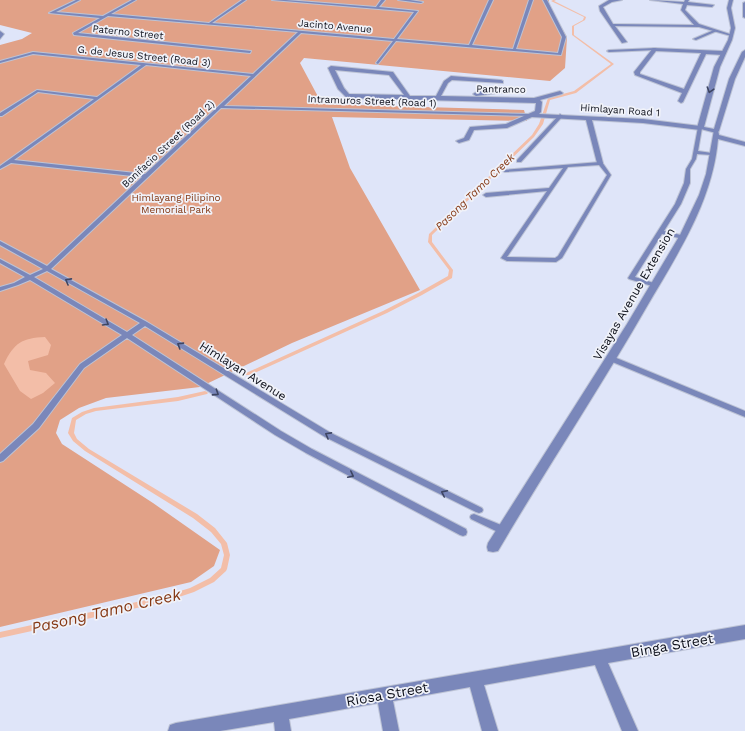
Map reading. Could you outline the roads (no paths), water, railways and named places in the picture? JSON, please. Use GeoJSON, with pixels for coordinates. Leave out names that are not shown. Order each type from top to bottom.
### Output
{"type":"FeatureCollection","features":[{"type":"Feature","properties":{"kind":"street"},"geometry":{"type":"LineString","coordinates":[[620,0],[611,1],[601,7],[602,11],[624,42]]}},
{"type":"Feature","properties":{"kind":"street"},"geometry":{"type":"LineString","coordinates":[[652,0],[686,2],[712,6]]}},
{"type":"Feature","properties":{"kind":"street","name":"Visayas Avenue Extension"},"geometry":{"type":"LineString","coordinates":[[493,547],[612,359],[683,237],[706,183],[712,154],[726,69],[723,53],[733,28],[729,8],[731,0]]}},
{"type":"Feature","properties":{"kind":"street"},"geometry":{"type":"LineString","coordinates":[[686,2],[683,10],[698,26]]}},
{"type":"Feature","properties":{"kind":"street"},"geometry":{"type":"LineString","coordinates":[[745,2],[745,18]]}},
{"type":"Feature","properties":{"kind":"street"},"geometry":{"type":"LineString","coordinates":[[612,25],[698,26],[731,35]]}},
{"type":"Feature","properties":{"kind":"street"},"geometry":{"type":"LineString","coordinates":[[0,32],[2,34],[0,38]]}},
{"type":"Feature","properties":{"kind":"street"},"geometry":{"type":"LineString","coordinates":[[686,92],[638,75],[638,72],[654,49],[723,53]]}},
{"type":"Feature","properties":{"kind":"street"},"geometry":{"type":"LineString","coordinates":[[681,101],[704,52]]}},
{"type":"Feature","properties":{"kind":"street","name":"Visayas Avenue Extension"},"geometry":{"type":"LineString","coordinates":[[700,128],[726,69],[745,53]]}},
{"type":"Feature","properties":{"kind":"street","name":"Pantranco"},"geometry":{"type":"LineString","coordinates":[[409,98],[390,73],[331,68],[344,95],[409,98],[437,99],[462,98],[534,100],[539,102],[538,112],[527,115]]}},
{"type":"Feature","properties":{"kind":"street"},"geometry":{"type":"LineString","coordinates":[[437,99],[446,82],[451,78],[500,82]]}},
{"type":"Feature","properties":{"kind":"street"},"geometry":{"type":"LineString","coordinates":[[462,98],[482,93],[509,90]]}},
{"type":"Feature","properties":{"kind":"street"},"geometry":{"type":"LineString","coordinates":[[534,100],[560,93]]}},
{"type":"Feature","properties":{"kind":"street"},"geometry":{"type":"LineString","coordinates":[[459,141],[467,139],[472,128],[507,126],[527,115]]}},
{"type":"Feature","properties":{"kind":"street","name":"Himlayan Road 1"},"geometry":{"type":"LineString","coordinates":[[527,115],[643,121],[700,128],[715,133]]}},
{"type":"Feature","properties":{"kind":"street"},"geometry":{"type":"LineString","coordinates":[[519,161],[560,116]]}},
{"type":"Feature","properties":{"kind":"street"},"geometry":{"type":"LineString","coordinates":[[588,118],[600,163]]}},
{"type":"Feature","properties":{"kind":"street"},"geometry":{"type":"LineString","coordinates":[[715,133],[745,141]]}},
{"type":"Feature","properties":{"kind":"street"},"geometry":{"type":"LineString","coordinates":[[715,133],[745,144]]}},
{"type":"Feature","properties":{"kind":"street","name":"Binga Street"},"geometry":{"type":"LineString","coordinates":[[599,658],[745,632]]}},
{"type":"Feature","properties":{"kind":"street"},"geometry":{"type":"LineString","coordinates":[[599,658],[630,731]]}},
{"type":"Feature","properties":{"kind":"street","name":"Riosa Street"},"geometry":{"type":"LineString","coordinates":[[182,730],[599,658]]}},
{"type":"Feature","properties":{"kind":"street"},"geometry":{"type":"LineString","coordinates":[[475,679],[490,731]]}},
{"type":"Feature","properties":{"kind":"street"},"geometry":{"type":"LineString","coordinates":[[384,695],[391,731]]}},
{"type":"Feature","properties":{"kind":"street"},"geometry":{"type":"LineString","coordinates":[[282,713],[283,731]]}},
{"type":"Feature","properties":{"kind":"lane"},"geometry":{"type":"LineString","coordinates":[[78,0],[51,13],[104,17]]}},
{"type":"Feature","properties":{"kind":"lane","name":"Paterno Street"},"geometry":{"type":"LineString","coordinates":[[134,0],[74,34],[250,52]]}},
{"type":"Feature","properties":{"kind":"lane"},"geometry":{"type":"LineString","coordinates":[[210,23],[244,0]]}},
{"type":"Feature","properties":{"kind":"lane"},"geometry":{"type":"LineString","coordinates":[[274,0],[416,11],[378,63]]}},
{"type":"Feature","properties":{"kind":"lane"},"geometry":{"type":"LineString","coordinates":[[377,8],[383,0]]}},
{"type":"Feature","properties":{"kind":"lane"},"geometry":{"type":"LineString","coordinates":[[400,0],[421,2]]}},
{"type":"Feature","properties":{"kind":"lane"},"geometry":{"type":"LineString","coordinates":[[470,46],[491,0]]}},
{"type":"Feature","properties":{"kind":"lane"},"geometry":{"type":"LineString","coordinates":[[514,50],[531,0]]}},
{"type":"Feature","properties":{"kind":"lane","name":"Jacinto Avenue"},"geometry":{"type":"LineString","coordinates":[[108,14],[560,54],[564,37],[545,0]]}},
{"type":"Feature","properties":{"kind":"lane","name":"Bonifacio Street (Road 2)"},"geometry":{"type":"LineString","coordinates":[[0,289],[31,278],[47,269],[301,31]]}},
{"type":"Feature","properties":{"kind":"lane"},"geometry":{"type":"LineString","coordinates":[[695,39],[715,31]]}},
{"type":"Feature","properties":{"kind":"lane"},"geometry":{"type":"LineString","coordinates":[[608,51],[654,49]]}},
{"type":"Feature","properties":{"kind":"lane","name":"G. de Jesus Street (Road 3)"},"geometry":{"type":"LineString","coordinates":[[0,62],[33,53],[254,76]]}},
{"type":"Feature","properties":{"kind":"lane"},"geometry":{"type":"LineString","coordinates":[[0,168],[145,64]]}},
{"type":"Feature","properties":{"kind":"lane"},"geometry":{"type":"LineString","coordinates":[[0,115],[37,91],[98,98]]}},
{"type":"Feature","properties":{"kind":"lane","name":"Intramuros Street (Road 1)"},"geometry":{"type":"LineString","coordinates":[[220,107],[527,115]]}},
{"type":"Feature","properties":{"kind":"lane","name":"Visayas Avenue Extension"},"geometry":{"type":"LineString","coordinates":[[655,285],[631,278],[678,204],[687,183],[688,169],[694,159],[700,128]]}},
{"type":"Feature","properties":{"kind":"lane"},"geometry":{"type":"LineString","coordinates":[[695,152],[712,154]]}},
{"type":"Feature","properties":{"kind":"lane"},"geometry":{"type":"LineString","coordinates":[[10,161],[146,176]]}},
{"type":"Feature","properties":{"kind":"lane"},"geometry":{"type":"LineString","coordinates":[[505,171],[567,165],[600,163],[608,175],[560,257],[556,260],[505,259],[567,165]]}},
{"type":"Feature","properties":{"kind":"lane"},"geometry":{"type":"LineString","coordinates":[[486,195],[550,189]]}},
{"type":"Feature","properties":{"kind":"lane"},"geometry":{"type":"LineString","coordinates":[[661,232],[683,237]]}},
{"type":"Feature","properties":{"kind":"lane","name":"Himlayan Avenue"},"geometry":{"type":"LineString","coordinates":[[0,243],[145,323],[298,418],[503,530]]}},
{"type":"Feature","properties":{"kind":"lane"},"geometry":{"type":"LineString","coordinates":[[0,261],[127,335],[303,448],[463,532]]}},
{"type":"Feature","properties":{"kind":"lane"},"geometry":{"type":"LineString","coordinates":[[0,459],[36,426],[82,366],[145,323]]}},
{"type":"Feature","properties":{"kind":"lane"},"geometry":{"type":"LineString","coordinates":[[612,359],[745,414]]}},
{"type":"Feature","properties":{"kind":"waterway","name":"Pasong Tamo Creek"},"geometry":{"type":"LineString","coordinates":[[248,374],[385,312],[450,277],[451,270],[430,242],[430,235],[533,136],[541,124],[549,99],[575,92],[613,64],[573,35],[573,26],[584,20],[585,17],[552,1],[555,0]]}},
{"type":"Feature","properties":{"kind":"waterway","name":"Pasong Tamo Creek"},"geometry":{"type":"LineString","coordinates":[[0,635],[164,599],[192,590],[212,580],[224,569],[227,555],[224,543],[213,530],[195,516],[87,450],[75,440],[71,433],[74,419],[84,413],[96,409],[178,399],[205,393]]}},
{"type":"Feature","properties":{"kind":"park label","name":"Himlayang Pilipino Memorial Park"},"geometry":{"type":"Point","coordinates":[176,202]}}]}
